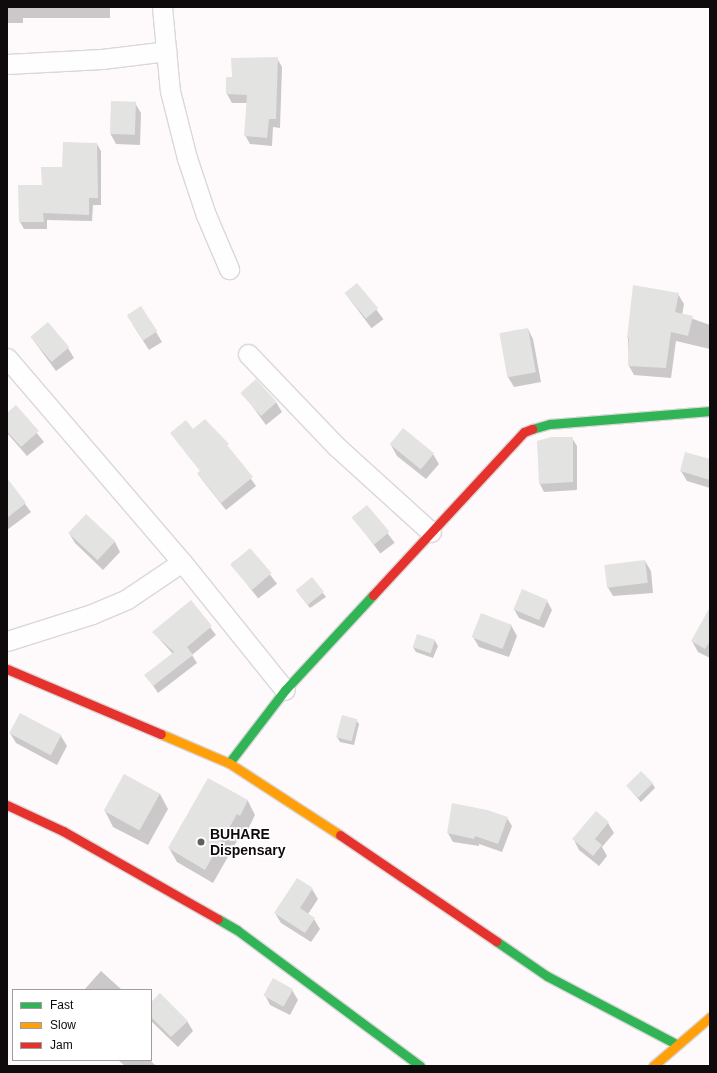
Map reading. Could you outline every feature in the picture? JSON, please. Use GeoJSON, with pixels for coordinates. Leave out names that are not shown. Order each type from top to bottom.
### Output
{"type":"FeatureCollection","features":[{"type":"Feature","properties":{"kind":"street"},"geometry":{"type":"LineString","coordinates":[[162,7],[170,91],[188,158],[206,215],[229,269]]}},
{"type":"Feature","properties":{"kind":"street"},"geometry":{"type":"LineString","coordinates":[[7,64],[102,59],[167,51]]}},
{"type":"Feature","properties":{"kind":"street"},"geometry":{"type":"LineString","coordinates":[[248,354],[336,446],[431,532]]}},
{"type":"Feature","properties":{"kind":"street"},"geometry":{"type":"LineString","coordinates":[[7,358],[182,562],[285,690]]}},
{"type":"Feature","properties":{"kind":"street"},"geometry":{"type":"LineString","coordinates":[[229,763],[285,690],[431,532],[494,460],[524,432],[550,424],[710,411]]}},
{"type":"Feature","properties":{"kind":"street"},"geometry":{"type":"LineString","coordinates":[[7,641],[92,614],[127,599],[182,562]]}},
{"type":"Feature","properties":{"kind":"street"},"geometry":{"type":"LineString","coordinates":[[7,669],[229,763],[365,851],[547,976],[676,1044]]}},
{"type":"Feature","properties":{"kind":"street"},"geometry":{"type":"LineString","coordinates":[[7,805],[62,831],[237,930],[420,1066]]}},
{"type":"Feature","properties":{"kind":"street"},"geometry":{"type":"LineString","coordinates":[[653,1066],[676,1044],[708,1021]]}},
{"type":"Feature","properties":{"kind":"building"},"geometry":{"type":"Polygon","coordinates":[[[278,57],[276,119],[269,119],[267,138],[244,136],[247,95],[226,94],[226,77],[232,77],[231,58],[278,57]]]}},
{"type":"Feature","properties":{"kind":"building"},"geometry":{"type":"Polygon","coordinates":[[[111,101],[136,102],[135,135],[110,134],[111,101]]]}},
{"type":"Feature","properties":{"kind":"building"},"geometry":{"type":"Polygon","coordinates":[[[63,142],[97,143],[98,198],[89,198],[89,215],[43,213],[44,222],[19,222],[18,185],[42,185],[41,167],[62,167],[63,142]]]}},
{"type":"Feature","properties":{"kind":"building"},"geometry":{"type":"Polygon","coordinates":[[[357,283],[378,308],[366,319],[345,293],[357,283]]]}},
{"type":"Feature","properties":{"kind":"building"},"geometry":{"type":"Polygon","coordinates":[[[633,285],[679,293],[675,312],[693,316],[688,336],[671,332],[666,368],[628,366],[629,338],[627,338],[633,285]]]}},
{"type":"Feature","properties":{"kind":"building"},"geometry":{"type":"Polygon","coordinates":[[[141,306],[157,331],[143,340],[127,315],[141,306]]]}},
{"type":"Feature","properties":{"kind":"building"},"geometry":{"type":"Polygon","coordinates":[[[48,322],[69,347],[52,362],[30,337],[48,322]]]}},
{"type":"Feature","properties":{"kind":"building"},"geometry":{"type":"Polygon","coordinates":[[[528,328],[536,372],[507,377],[499,333],[528,328]]]}},
{"type":"Feature","properties":{"kind":"building"},"geometry":{"type":"Polygon","coordinates":[[[256,379],[277,402],[261,416],[240,393],[256,379]]]}},
{"type":"Feature","properties":{"kind":"building"},"geometry":{"type":"Polygon","coordinates":[[[16,405],[39,431],[21,447],[7,431],[7,413],[16,405]]]}},
{"type":"Feature","properties":{"kind":"building"},"geometry":{"type":"Polygon","coordinates":[[[205,419],[229,444],[227,445],[253,477],[221,503],[197,473],[200,471],[170,433],[186,420],[193,429],[205,419]]]}},
{"type":"Feature","properties":{"kind":"building"},"geometry":{"type":"Polygon","coordinates":[[[403,428],[434,453],[421,469],[390,444],[403,428]]]}},
{"type":"Feature","properties":{"kind":"building"},"geometry":{"type":"Polygon","coordinates":[[[551,437],[573,437],[573,482],[539,484],[537,441],[551,437]]]}},
{"type":"Feature","properties":{"kind":"building"},"geometry":{"type":"Polygon","coordinates":[[[685,452],[710,459],[710,480],[680,471],[685,452]]]}},
{"type":"Feature","properties":{"kind":"building"},"geometry":{"type":"Polygon","coordinates":[[[7,478],[26,503],[7,518],[7,478]]]}},
{"type":"Feature","properties":{"kind":"building"},"geometry":{"type":"Polygon","coordinates":[[[367,505],[389,532],[374,545],[352,518],[367,505]]]}},
{"type":"Feature","properties":{"kind":"building"},"geometry":{"type":"Polygon","coordinates":[[[86,514],[115,541],[98,560],[68,533],[86,514]]]}},
{"type":"Feature","properties":{"kind":"building"},"geometry":{"type":"Polygon","coordinates":[[[250,548],[272,573],[252,590],[230,565],[250,548]]]}},
{"type":"Feature","properties":{"kind":"building"},"geometry":{"type":"Polygon","coordinates":[[[645,560],[648,583],[607,588],[604,565],[645,560]]]}},
{"type":"Feature","properties":{"kind":"building"},"geometry":{"type":"Polygon","coordinates":[[[312,577],[324,592],[308,605],[296,590],[312,577]]]}},
{"type":"Feature","properties":{"kind":"building"},"geometry":{"type":"Polygon","coordinates":[[[522,589],[548,600],[539,620],[513,609],[522,589]]]}},
{"type":"Feature","properties":{"kind":"building"},"geometry":{"type":"Polygon","coordinates":[[[191,600],[212,626],[187,647],[193,655],[153,686],[144,675],[174,652],[152,632],[191,600]]]}},
{"type":"Feature","properties":{"kind":"building"},"geometry":{"type":"Polygon","coordinates":[[[710,607],[710,641],[705,649],[691,641],[710,607]]]}},
{"type":"Feature","properties":{"kind":"building"},"geometry":{"type":"Polygon","coordinates":[[[481,613],[512,625],[502,649],[472,637],[481,613]]]}},
{"type":"Feature","properties":{"kind":"building"},"geometry":{"type":"Polygon","coordinates":[[[417,634],[435,640],[431,653],[413,647],[417,634]]]}},
{"type":"Feature","properties":{"kind":"building"},"geometry":{"type":"Polygon","coordinates":[[[20,713],[61,735],[51,755],[9,733],[20,713]]]}},
{"type":"Feature","properties":{"kind":"building"},"geometry":{"type":"Polygon","coordinates":[[[342,715],[357,719],[352,741],[336,737],[342,715]]]}},
{"type":"Feature","properties":{"kind":"building"},"geometry":{"type":"Polygon","coordinates":[[[641,771],[653,783],[638,798],[626,786],[641,771]]]}},
{"type":"Feature","properties":{"kind":"building"},"geometry":{"type":"Polygon","coordinates":[[[124,774],[160,794],[139,831],[104,811],[124,774]]]}},
{"type":"Feature","properties":{"kind":"building"},"geometry":{"type":"Polygon","coordinates":[[[208,778],[248,800],[240,816],[237,814],[205,870],[168,848],[208,778]]]}},
{"type":"Feature","properties":{"kind":"building"},"geometry":{"type":"Polygon","coordinates":[[[452,803],[487,810],[508,817],[498,844],[475,836],[474,839],[447,833],[452,803]]]}},
{"type":"Feature","properties":{"kind":"building"},"geometry":{"type":"Polygon","coordinates":[[[596,811],[609,822],[595,839],[602,845],[593,856],[572,839],[596,811]]]}},
{"type":"Feature","properties":{"kind":"building"},"geometry":{"type":"Polygon","coordinates":[[[297,878],[313,888],[300,908],[315,918],[305,933],[274,913],[297,878]]]}},
{"type":"Feature","properties":{"kind":"building"},"geometry":{"type":"Polygon","coordinates":[[[273,978],[293,989],[283,1007],[263,995],[273,978]]]}},
{"type":"Feature","properties":{"kind":"building"},"geometry":{"type":"Polygon","coordinates":[[[160,993],[188,1021],[171,1037],[152,1018],[152,1001],[160,993]]]}},
{"type":"Feature","properties":{"kind":"traffic: fast"},"geometry":{"type":"LineString","coordinates":[[532,429],[550,424],[710,411]]}},
{"type":"Feature","properties":{"kind":"traffic: fast"},"geometry":{"type":"LineString","coordinates":[[229,763],[285,690],[373,595]]}},
{"type":"Feature","properties":{"kind":"traffic: fast"},"geometry":{"type":"LineString","coordinates":[[218,919],[237,930],[420,1066]]}},
{"type":"Feature","properties":{"kind":"traffic: fast"},"geometry":{"type":"LineString","coordinates":[[496,941],[547,976],[676,1044]]}},
{"type":"Feature","properties":{"kind":"traffic: slow"},"geometry":{"type":"LineString","coordinates":[[161,734],[229,763],[340,835]]}},
{"type":"Feature","properties":{"kind":"traffic: slow"},"geometry":{"type":"LineString","coordinates":[[653,1066],[710,1017]]}},
{"type":"Feature","properties":{"kind":"traffic: jam"},"geometry":{"type":"LineString","coordinates":[[373,595],[524,432],[532,429]]}},
{"type":"Feature","properties":{"kind":"traffic: jam"},"geometry":{"type":"LineString","coordinates":[[7,669],[161,734]]}},
{"type":"Feature","properties":{"kind":"traffic: jam"},"geometry":{"type":"LineString","coordinates":[[7,805],[63,831],[218,919]]}},
{"type":"Feature","properties":{"kind":"traffic: jam"},"geometry":{"type":"LineString","coordinates":[[340,835],[496,941]]}},
{"type":"Feature","properties":{"kind":"place","name":"BUHARE Dispensary"},"geometry":{"type":"Point","coordinates":[201,842]}}]}
